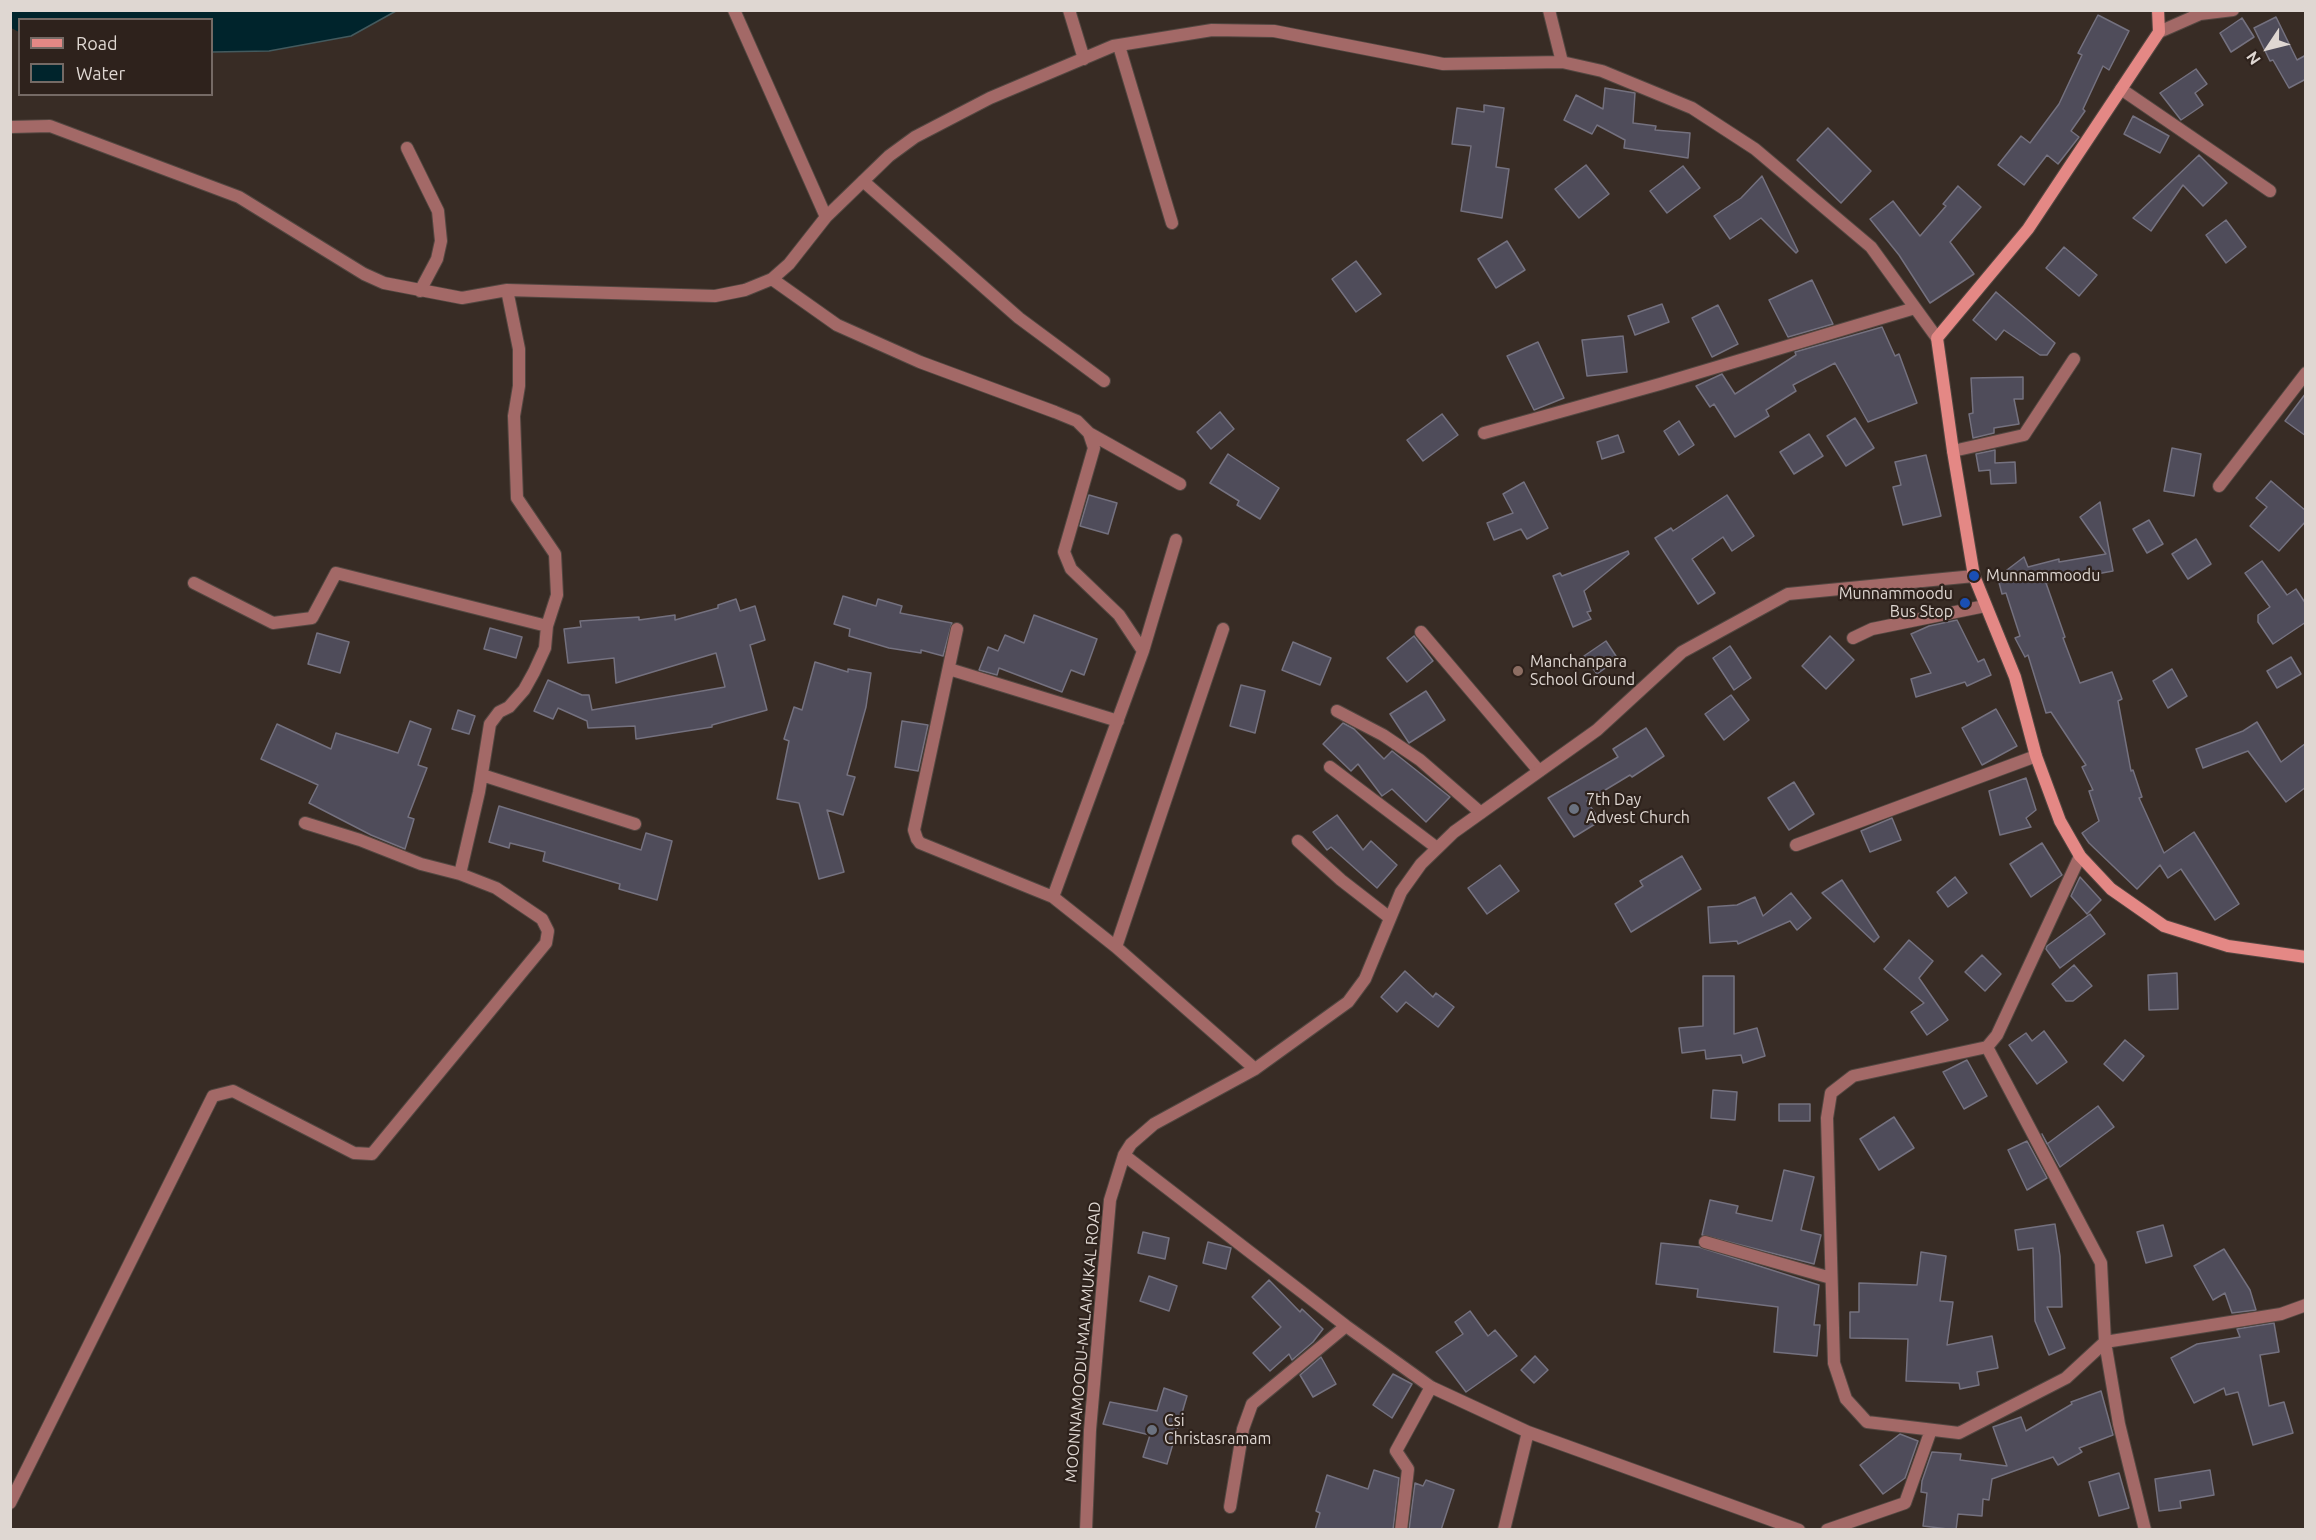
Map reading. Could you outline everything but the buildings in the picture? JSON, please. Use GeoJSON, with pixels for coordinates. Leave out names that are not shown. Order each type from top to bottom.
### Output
{"type":"FeatureCollection","features":[{"type":"Feature","properties":{"kind":"main road"},"geometry":{"type":"LineString","coordinates":[[2158,10],[2159,32],[2028,229],[1937,338],[1953,451],[1974,576],[2015,677],[2036,756],[2060,821],[2080,856],[2111,889],[2164,926],[2228,946],[2306,957]]}},
{"type":"Feature","properties":{"kind":"street"},"geometry":{"type":"LineString","coordinates":[[734,10],[826,217]]}},
{"type":"Feature","properties":{"kind":"street"},"geometry":{"type":"LineString","coordinates":[[1068,10],[1084,59]]}},
{"type":"Feature","properties":{"kind":"street"},"geometry":{"type":"LineString","coordinates":[[1550,10],[1562,62]]}},
{"type":"Feature","properties":{"kind":"street"},"geometry":{"type":"LineString","coordinates":[[2159,32],[2200,14],[2233,10]]}},
{"type":"Feature","properties":{"kind":"street"},"geometry":{"type":"LineString","coordinates":[[10,128],[50,126],[239,197],[364,274],[384,283],[462,298],[507,290],[715,296],[745,290],[772,279],[789,264],[826,217],[863,180],[889,156],[915,137],[990,98],[1119,46],[1212,30],[1274,32],[1443,64],[1562,62],[1602,71],[1692,108],[1755,149],[1871,247],[1937,338]]}},
{"type":"Feature","properties":{"kind":"street"},"geometry":{"type":"LineString","coordinates":[[1119,46],[1172,223]]}},
{"type":"Feature","properties":{"kind":"street"},"geometry":{"type":"LineString","coordinates":[[2121,89],[2270,191]]}},
{"type":"Feature","properties":{"kind":"street"},"geometry":{"type":"LineString","coordinates":[[407,148],[438,212],[441,242],[438,259],[420,291]]}},
{"type":"Feature","properties":{"kind":"street"},"geometry":{"type":"LineString","coordinates":[[863,180],[1019,318],[1104,381]]}},
{"type":"Feature","properties":{"kind":"street"},"geometry":{"type":"LineString","coordinates":[[772,279],[837,325],[920,362],[1070,418],[1089,433],[1180,484]]}},
{"type":"Feature","properties":{"kind":"street"},"geometry":{"type":"LineString","coordinates":[[460,874],[482,775],[490,724],[499,712],[509,707],[524,690],[545,648],[547,626],[557,595],[555,554],[517,498],[514,416],[519,386],[519,349],[507,290]]}},
{"type":"Feature","properties":{"kind":"street"},"geometry":{"type":"LineString","coordinates":[[1484,433],[1660,384],[1915,308]]}},
{"type":"Feature","properties":{"kind":"street"},"geometry":{"type":"LineString","coordinates":[[1953,451],[2024,435],[2074,359]]}},
{"type":"Feature","properties":{"kind":"street"},"geometry":{"type":"LineString","coordinates":[[2219,486],[2306,373]]}},
{"type":"Feature","properties":{"kind":"street"},"geometry":{"type":"LineString","coordinates":[[1089,433],[1094,448],[1064,552],[1071,569],[1119,615],[1143,651]]}},
{"type":"Feature","properties":{"kind":"street"},"geometry":{"type":"LineString","coordinates":[[1053,897],[1143,651],[1176,540]]}},
{"type":"Feature","properties":{"kind":"street"},"geometry":{"type":"LineString","coordinates":[[194,583],[273,623],[312,618],[336,573],[547,626]]}},
{"type":"Feature","properties":{"kind":"street","name":"MOONNAMOODU-MALAMUKAL ROAD"},"geometry":{"type":"LineString","coordinates":[[1086,1530],[1110,1200],[1124,1155],[1138,1137],[1154,1124],[1255,1069],[1348,1002],[1365,979],[1401,892],[1421,864],[1454,832],[1597,730],[1683,652],[1788,594],[1974,576]]}},
{"type":"Feature","properties":{"kind":"street"},"geometry":{"type":"LineString","coordinates":[[1853,638],[1872,629],[1985,606]]}},
{"type":"Feature","properties":{"kind":"street"},"geometry":{"type":"LineString","coordinates":[[957,629],[914,835],[920,843],[1053,897],[1116,947],[1255,1069]]}},
{"type":"Feature","properties":{"kind":"street"},"geometry":{"type":"LineString","coordinates":[[1116,947],[1223,629]]}},
{"type":"Feature","properties":{"kind":"street"},"geometry":{"type":"LineString","coordinates":[[1421,632],[1539,771]]}},
{"type":"Feature","properties":{"kind":"street"},"geometry":{"type":"LineString","coordinates":[[949,669],[1118,721]]}},
{"type":"Feature","properties":{"kind":"street"},"geometry":{"type":"LineString","coordinates":[[1337,711],[1383,735],[1420,760],[1481,813]]}},
{"type":"Feature","properties":{"kind":"street"},"geometry":{"type":"LineString","coordinates":[[1796,845],[2036,756]]}},
{"type":"Feature","properties":{"kind":"street"},"geometry":{"type":"LineString","coordinates":[[1330,767],[1437,848]]}},
{"type":"Feature","properties":{"kind":"street"},"geometry":{"type":"LineString","coordinates":[[482,775],[635,824]]}},
{"type":"Feature","properties":{"kind":"street"},"geometry":{"type":"LineString","coordinates":[[10,1503],[213,1096],[233,1091],[354,1153],[372,1154],[546,943],[548,931],[542,919],[496,888],[305,823]]}},
{"type":"Feature","properties":{"kind":"street"},"geometry":{"type":"LineString","coordinates":[[1298,841],[1341,880],[1390,918]]}},
{"type":"Feature","properties":{"kind":"street"},"geometry":{"type":"LineString","coordinates":[[2080,856],[1997,1035],[1987,1047],[1853,1076],[1831,1093],[1827,1118],[1833,1363],[1846,1399],[1867,1422],[1959,1433],[2066,1378],[2105,1342],[2281,1314],[2306,1305]]}},
{"type":"Feature","properties":{"kind":"street"},"geometry":{"type":"LineString","coordinates":[[1987,1047],[2101,1263],[2105,1342],[2119,1424],[2145,1530]]}},
{"type":"Feature","properties":{"kind":"street"},"geometry":{"type":"LineString","coordinates":[[1124,1155],[1346,1326],[1431,1387],[1528,1432],[1799,1530]]}},
{"type":"Feature","properties":{"kind":"street"},"geometry":{"type":"LineString","coordinates":[[1704,1242],[1831,1278]]}},
{"type":"Feature","properties":{"kind":"street"},"geometry":{"type":"LineString","coordinates":[[1230,1507],[1243,1429],[1252,1404],[1346,1326]]}},
{"type":"Feature","properties":{"kind":"street"},"geometry":{"type":"LineString","coordinates":[[1401,1530],[1408,1469],[1396,1451],[1431,1387]]}},
{"type":"Feature","properties":{"kind":"street"},"geometry":{"type":"LineString","coordinates":[[1827,1530],[1905,1503],[1930,1430]]}},
{"type":"Feature","properties":{"kind":"street"},"geometry":{"type":"LineString","coordinates":[[1504,1530],[1528,1432]]}},
{"type":"Feature","properties":{"kind":"water"},"geometry":{"type":"Polygon","coordinates":[[[11,10],[396,11],[351,36],[269,51],[213,52],[213,18],[39,18],[11,14],[11,10]]]}},
{"type":"Feature","properties":{"kind":"waterway"},"geometry":{"type":"LineString","coordinates":[[20,10],[36,18]]}},
{"type":"Feature","properties":{"kind":"place","name":"Munnammoodu"},"geometry":{"type":"Point","coordinates":[1974,576]}},
{"type":"Feature","properties":{"kind":"place","name":"Munnammoodu Bus Stop"},"geometry":{"type":"Point","coordinates":[1965,603]}},
{"type":"Feature","properties":{"kind":"place","name":"Manchanpara School Ground"},"geometry":{"type":"Point","coordinates":[1518,671]}},
{"type":"Feature","properties":{"kind":"place","name":"7th Day Advest Church"},"geometry":{"type":"Point","coordinates":[1574,809]}},
{"type":"Feature","properties":{"kind":"place","name":"Csi Christasramam"},"geometry":{"type":"Point","coordinates":[1152,1430]}}]}
